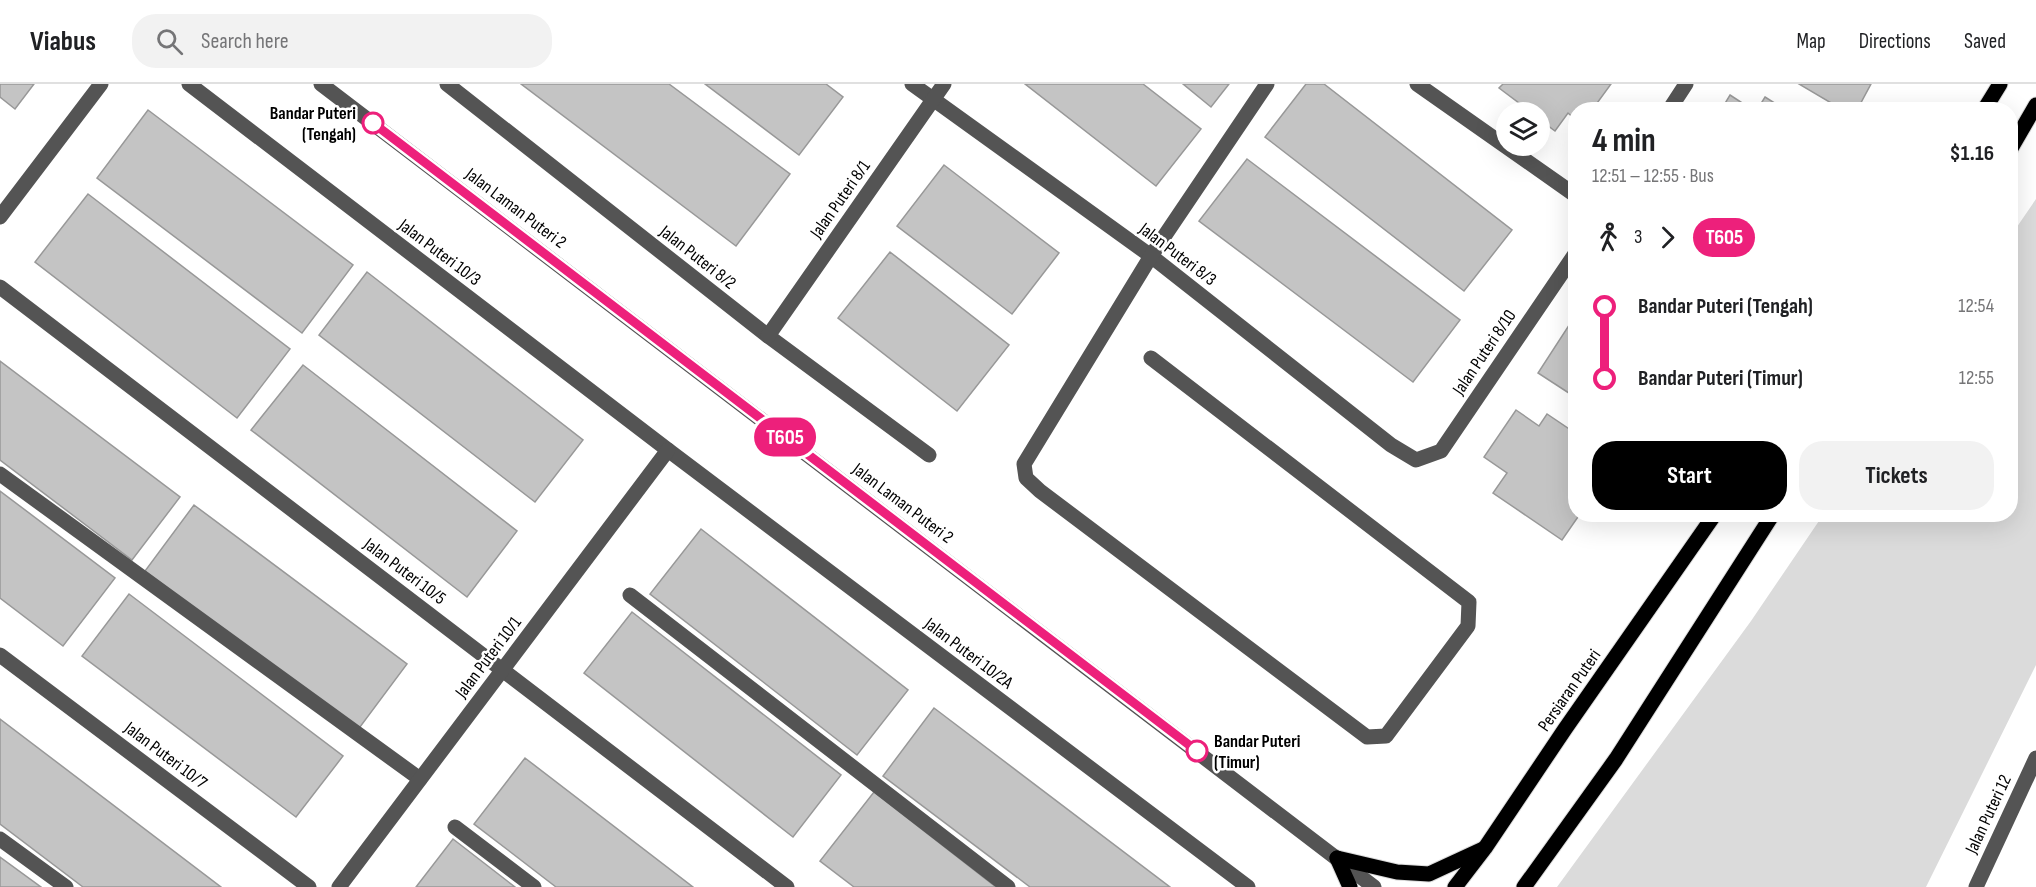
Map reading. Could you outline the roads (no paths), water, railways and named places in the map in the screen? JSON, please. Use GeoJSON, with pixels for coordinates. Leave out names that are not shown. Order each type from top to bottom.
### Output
{"type":"FeatureCollection","features":[{"type":"Feature","properties":{"kind":"main road"},"geometry":{"type":"LineString","coordinates":[[1989,102],[2001,84]]}},
{"type":"Feature","properties":{"kind":"main road"},"geometry":{"type":"LineString","coordinates":[[2018,136],[2036,105]]}},
{"type":"Feature","properties":{"kind":"main road","name":"Persiaran Puteri"},"geometry":{"type":"LineString","coordinates":[[1455,887],[1485,848],[1709,522]]}},
{"type":"Feature","properties":{"kind":"main road"},"geometry":{"type":"LineString","coordinates":[[1524,887],[1616,759],[1768,522]]}},
{"type":"Feature","properties":{"kind":"main road"},"geometry":{"type":"LineString","coordinates":[[1337,858],[1397,872],[1429,874],[1485,848]]}},
{"type":"Feature","properties":{"kind":"main road"},"geometry":{"type":"LineString","coordinates":[[1337,858],[1350,887]]}},
{"type":"Feature","properties":{"kind":"street"},"geometry":{"type":"LineString","coordinates":[[0,217],[101,84]]}},
{"type":"Feature","properties":{"kind":"street","name":"Jalan Puteri 10/3"},"geometry":{"type":"LineString","coordinates":[[189,84],[668,450]]}},
{"type":"Feature","properties":{"kind":"street","name":"Jalan Laman Puteri 2"},"geometry":{"type":"LineString","coordinates":[[321,84],[1374,887]]}},
{"type":"Feature","properties":{"kind":"street","name":"Jalan Puteri 8/2"},"geometry":{"type":"LineString","coordinates":[[447,84],[768,336],[929,455]]}},
{"type":"Feature","properties":{"kind":"street","name":"Jalan Puteri 8/3"},"geometry":{"type":"LineString","coordinates":[[912,84],[1151,256],[1391,446],[1416,460]]}},
{"type":"Feature","properties":{"kind":"street","name":"Jalan Puteri 8/1"},"geometry":{"type":"LineString","coordinates":[[768,336],[944,84]]}},
{"type":"Feature","properties":{"kind":"street"},"geometry":{"type":"LineString","coordinates":[[1152,358],[1469,602],[1468,626],[1386,736],[1367,737],[1040,491],[1026,478],[1024,464],[1151,256],[1267,84]]}},
{"type":"Feature","properties":{"kind":"street"},"geometry":{"type":"LineString","coordinates":[[1417,84],[1568,190]]}},
{"type":"Feature","properties":{"kind":"street"},"geometry":{"type":"LineString","coordinates":[[1674,102],[1686,84]]}},
{"type":"Feature","properties":{"kind":"street","name":"Jalan Puteri 8/10"},"geometry":{"type":"LineString","coordinates":[[1416,460],[1441,451],[1568,264]]}},
{"type":"Feature","properties":{"kind":"street","name":"Jalan Puteri 10/5"},"geometry":{"type":"LineString","coordinates":[[0,287],[787,887]]}},
{"type":"Feature","properties":{"kind":"street","name":"Jalan Puteri 10/1"},"geometry":{"type":"LineString","coordinates":[[339,887],[668,450]]}},
{"type":"Feature","properties":{"kind":"street","name":"Jalan Puteri 10/2A"},"geometry":{"type":"LineString","coordinates":[[668,450],[1248,887]]}},
{"type":"Feature","properties":{"kind":"street"},"geometry":{"type":"LineString","coordinates":[[0,474],[420,779]]}},
{"type":"Feature","properties":{"kind":"street"},"geometry":{"type":"LineString","coordinates":[[630,595],[1008,887]]}},
{"type":"Feature","properties":{"kind":"street","name":"Jalan Puteri 10/7"},"geometry":{"type":"LineString","coordinates":[[0,655],[309,887]]}},
{"type":"Feature","properties":{"kind":"street","name":"Jalan Puteri 12"},"geometry":{"type":"LineString","coordinates":[[1976,887],[2036,758]]}},
{"type":"Feature","properties":{"kind":"street"},"geometry":{"type":"LineString","coordinates":[[455,827],[534,887]]}},
{"type":"Feature","properties":{"kind":"street"},"geometry":{"type":"LineString","coordinates":[[0,839],[66,887]]}},
{"type":"Feature","properties":{"kind":"place","name":"Bandar Puteri (Tengah)"},"geometry":{"type":"Point","coordinates":[373,123]}},
{"type":"Feature","properties":{"kind":"place","name":"Bandar Puteri (Timur)"},"geometry":{"type":"Point","coordinates":[1197,751]}}]}
